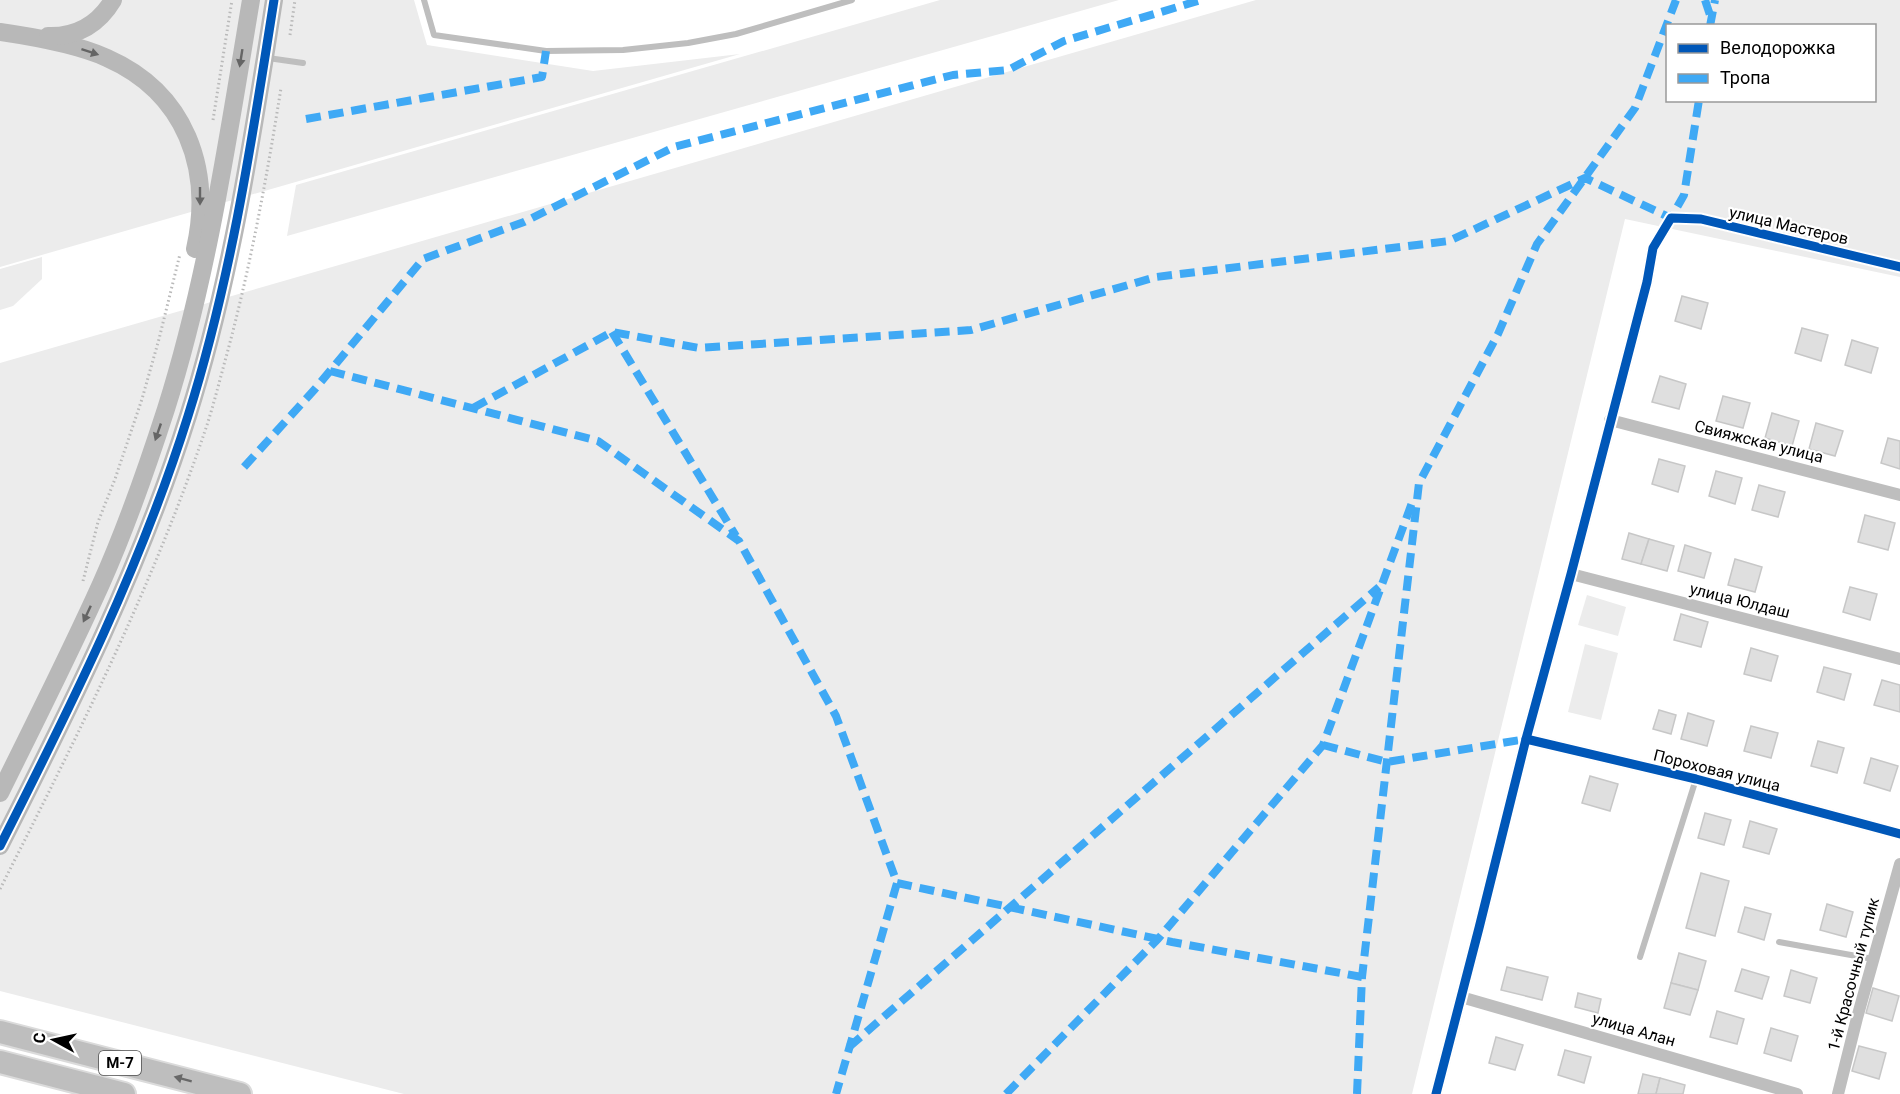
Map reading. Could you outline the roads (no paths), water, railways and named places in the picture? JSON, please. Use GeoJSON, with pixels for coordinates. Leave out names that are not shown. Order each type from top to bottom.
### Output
{"type":"FeatureCollection","features":[{"type":"Feature","properties":{"kind":"highway","name":"М-7"},"geometry":{"type":"LineString","coordinates":[[0,1032],[240,1094]]}},
{"type":"Feature","properties":{"kind":"highway","name":"М-7"},"geometry":{"type":"LineString","coordinates":[[0,1062],[124,1094]]}},
{"type":"Feature","properties":{"kind":"street"},"geometry":{"type":"LineString","coordinates":[[6,33],[57,36],[85,30],[101,17],[113,0]]}},
{"type":"Feature","properties":{"kind":"street"},"geometry":{"type":"LineString","coordinates":[[0,793],[102,582],[139,490],[166,408],[197,296],[209,241],[251,0]]}},
{"type":"Feature","properties":{"kind":"street"},"geometry":{"type":"LineString","coordinates":[[0,846],[90,667],[123,592],[156,510],[188,415],[220,303],[232,247],[249,159],[274,0]]}},
{"type":"Feature","properties":{"kind":"street"},"geometry":{"type":"LineString","coordinates":[[6,33],[87,50],[131,70],[151,85],[169,104],[182,123],[198,170],[200,212],[166,408]]}},
{"type":"Feature","properties":{"kind":"street","name":"улица Мастеров"},"geometry":{"type":"LineString","coordinates":[[1610,420],[1647,282],[1653,248],[1671,218],[1701,219],[1900,267]]}},
{"type":"Feature","properties":{"kind":"street"},"geometry":{"type":"LineString","coordinates":[[1436,1094],[1610,420]]}},
{"type":"Feature","properties":{"kind":"street","name":"Свияжская улица"},"geometry":{"type":"LineString","coordinates":[[1610,420],[1900,495]]}},
{"type":"Feature","properties":{"kind":"street","name":"улица Юлдаш"},"geometry":{"type":"LineString","coordinates":[[1571,574],[1900,659]]}},
{"type":"Feature","properties":{"kind":"street","name":"Пороховая улица"},"geometry":{"type":"LineString","coordinates":[[1526,739],[1696,779],[1900,834]]}},
{"type":"Feature","properties":{"kind":"street","name":"1-й Красочный тупик"},"geometry":{"type":"LineString","coordinates":[[1838,1094],[1900,868]]}},
{"type":"Feature","properties":{"kind":"street","name":"улица Алан"},"geometry":{"type":"LineString","coordinates":[[1461,997],[1797,1094]]}},
{"type":"Feature","properties":{"kind":"lane"},"geometry":{"type":"LineString","coordinates":[[424,0],[434,34],[546,51],[623,50],[688,43],[736,34],[852,0]]}},
{"type":"Feature","properties":{"kind":"lane"},"geometry":{"type":"LineString","coordinates":[[265,57],[303,63]]}},
{"type":"Feature","properties":{"kind":"lane"},"geometry":{"type":"LineString","coordinates":[[1640,957],[1696,779]]}},
{"type":"Feature","properties":{"kind":"lane"},"geometry":{"type":"LineString","coordinates":[[1779,942],[1873,960]]}}]}
